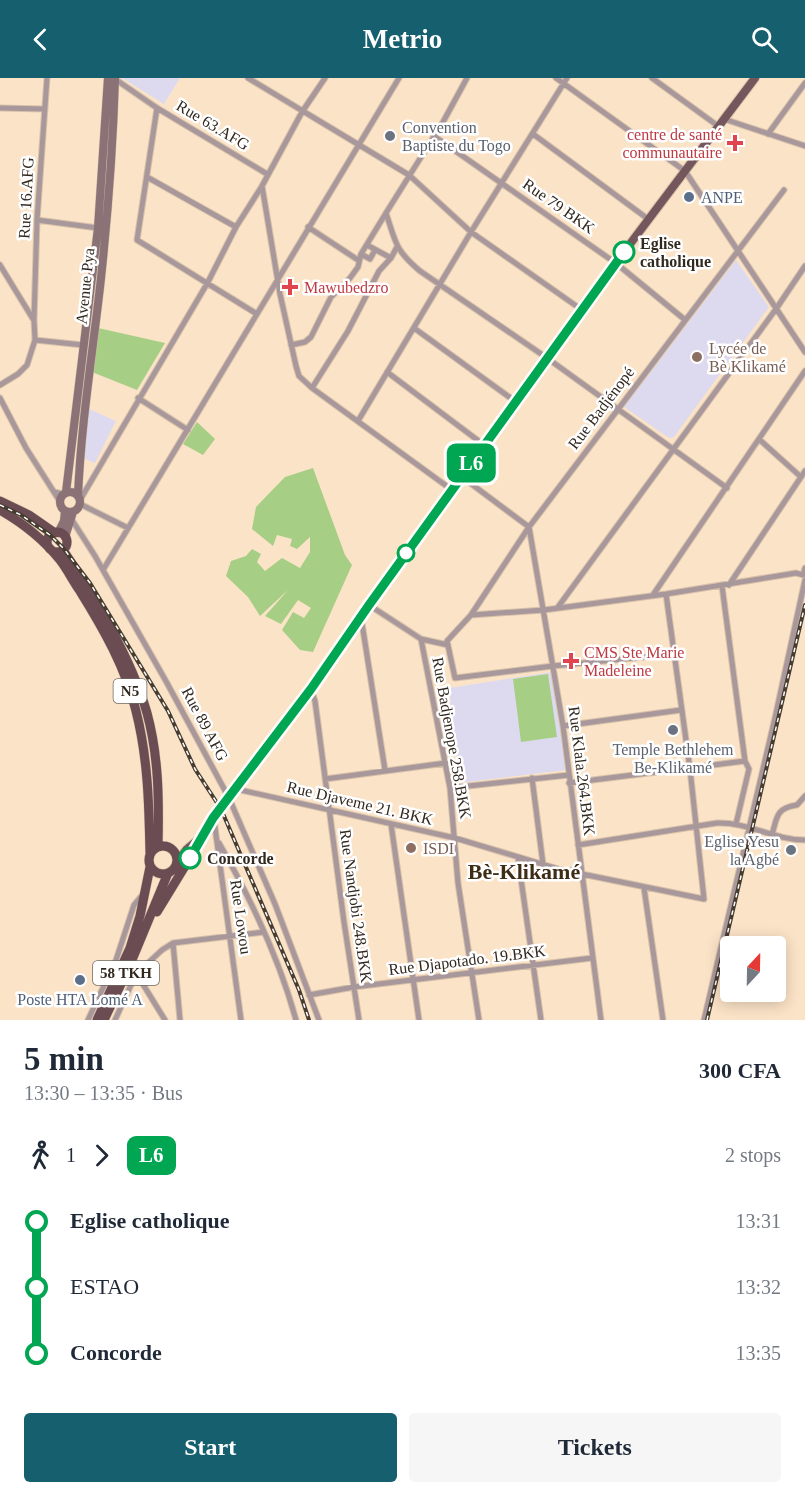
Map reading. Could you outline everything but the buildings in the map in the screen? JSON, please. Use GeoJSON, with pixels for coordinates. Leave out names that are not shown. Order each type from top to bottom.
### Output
{"type":"FeatureCollection","features":[{"type":"Feature","properties":{"kind":"highway"},"geometry":{"type":"LineString","coordinates":[[0,501],[29,515],[59,534],[67,543],[63,550],[56,552],[49,548],[47,540],[50,535],[59,534]]}},
{"type":"Feature","properties":{"kind":"highway","name":"N5"},"geometry":{"type":"LineString","coordinates":[[0,510],[22,524],[60,560],[90,607],[117,658],[136,711],[144,751],[149,790],[150,853]]}},
{"type":"Feature","properties":{"kind":"highway"},"geometry":{"type":"LineString","coordinates":[[63,550],[95,601],[114,637],[146,712],[157,768],[158,846]]}},
{"type":"Feature","properties":{"kind":"highway"},"geometry":{"type":"LineString","coordinates":[[144,892],[150,867],[148,863],[150,853],[158,846],[172,848],[175,852],[174,867],[147,926]]}},
{"type":"Feature","properties":{"kind":"highway"},"geometry":{"type":"LineString","coordinates":[[147,926],[190,858]]}},
{"type":"Feature","properties":{"kind":"highway"},"geometry":{"type":"LineString","coordinates":[[150,867],[158,873],[174,867]]}},
{"type":"Feature","properties":{"kind":"highway","name":"58 TKH"},"geometry":{"type":"LineString","coordinates":[[104,1020],[125,967],[140,916],[144,892]]}},
{"type":"Feature","properties":{"kind":"highway","name":"58 TKH"},"geometry":{"type":"LineString","coordinates":[[97,1020],[147,926]]}},
{"type":"Feature","properties":{"kind":"main road","name":"Avenue Pya"},"geometry":{"type":"LineString","coordinates":[[63,496],[98,228],[110,78]]}},
{"type":"Feature","properties":{"kind":"main road","name":"Avenue Pya"},"geometry":{"type":"LineString","coordinates":[[79,500],[83,426],[110,186],[110,78]]}},
{"type":"Feature","properties":{"kind":"main road"},"geometry":{"type":"LineString","coordinates":[[174,867],[190,858],[213,818],[311,689],[361,616],[648,219],[755,78]]}},
{"type":"Feature","properties":{"kind":"main road"},"geometry":{"type":"LineString","coordinates":[[59,534],[79,500],[73,492],[63,496],[60,505],[70,514]]}},
{"type":"Feature","properties":{"kind":"main road"},"geometry":{"type":"LineString","coordinates":[[174,867],[197,839],[202,838]]}},
{"type":"Feature","properties":{"kind":"street","name":"Rue 16.AFG"},"geometry":{"type":"LineString","coordinates":[[35,340],[37,220],[47,78]]}},
{"type":"Feature","properties":{"kind":"street","name":"Rue 63.AFG"},"geometry":{"type":"LineString","coordinates":[[110,78],[267,174]]}},
{"type":"Feature","properties":{"kind":"street"},"geometry":{"type":"LineString","coordinates":[[248,78],[409,175],[471,232],[582,310]]}},
{"type":"Feature","properties":{"kind":"street"},"geometry":{"type":"LineString","coordinates":[[128,528],[79,500],[208,282],[236,227],[262,186],[302,112],[325,78]]}},
{"type":"Feature","properties":{"kind":"street"},"geometry":{"type":"LineString","coordinates":[[103,570],[357,144],[399,78]]}},
{"type":"Feature","properties":{"kind":"street"},"geometry":{"type":"LineString","coordinates":[[291,345],[305,342],[311,337],[331,297],[358,267],[360,257],[467,78]]}},
{"type":"Feature","properties":{"kind":"street"},"geometry":{"type":"LineString","coordinates":[[556,78],[565,81],[685,171],[805,352]]}},
{"type":"Feature","properties":{"kind":"street"},"geometry":{"type":"LineString","coordinates":[[652,78],[721,123],[768,134],[805,146]]}},
{"type":"Feature","properties":{"kind":"street"},"geometry":{"type":"LineString","coordinates":[[358,421],[565,81]]}},
{"type":"Feature","properties":{"kind":"street"},"geometry":{"type":"LineString","coordinates":[[768,134],[805,82]]}},
{"type":"Feature","properties":{"kind":"street"},"geometry":{"type":"LineString","coordinates":[[0,108],[45,109]]}},
{"type":"Feature","properties":{"kind":"street"},"geometry":{"type":"LineString","coordinates":[[157,108],[137,240],[257,314]]}},
{"type":"Feature","properties":{"kind":"street"},"geometry":{"type":"LineString","coordinates":[[533,134],[648,219]]}},
{"type":"Feature","properties":{"kind":"street","name":"Rue 79 BKK"},"geometry":{"type":"LineString","coordinates":[[434,136],[617,264],[684,319]]}},
{"type":"Feature","properties":{"kind":"street"},"geometry":{"type":"LineString","coordinates":[[147,177],[236,227]]}},
{"type":"Feature","properties":{"kind":"street"},"geometry":{"type":"LineString","coordinates":[[262,186],[291,345],[299,376],[312,388],[452,490]]}},
{"type":"Feature","properties":{"kind":"street","name":"Rue Badjénopé"},"geometry":{"type":"LineString","coordinates":[[448,645],[447,641],[471,615],[529,527],[684,319],[784,190]]}},
{"type":"Feature","properties":{"kind":"street"},"geometry":{"type":"LineString","coordinates":[[386,213],[397,247],[403,256],[440,285],[547,358],[727,488]]}},
{"type":"Feature","properties":{"kind":"street"},"geometry":{"type":"LineString","coordinates":[[37,220],[98,228]]}},
{"type":"Feature","properties":{"kind":"street"},"geometry":{"type":"LineString","coordinates":[[308,227],[360,257],[370,259],[375,250]]}},
{"type":"Feature","properties":{"kind":"street"},"geometry":{"type":"LineString","coordinates":[[367,245],[391,258]]}},
{"type":"Feature","properties":{"kind":"street"},"geometry":{"type":"LineString","coordinates":[[312,388],[348,331],[379,271],[397,247]]}},
{"type":"Feature","properties":{"kind":"street"},"geometry":{"type":"LineString","coordinates":[[0,265],[34,320]]}},
{"type":"Feature","properties":{"kind":"street"},"geometry":{"type":"LineString","coordinates":[[558,607],[805,266]]}},
{"type":"Feature","properties":{"kind":"street"},"geometry":{"type":"LineString","coordinates":[[414,328],[516,402]]}},
{"type":"Feature","properties":{"kind":"street"},"geometry":{"type":"LineString","coordinates":[[0,385],[18,374],[27,365],[35,340],[83,345]]}},
{"type":"Feature","properties":{"kind":"street"},"geometry":{"type":"LineString","coordinates":[[653,595],[805,371]]}},
{"type":"Feature","properties":{"kind":"street"},"geometry":{"type":"LineString","coordinates":[[387,372],[484,445]]}},
{"type":"Feature","properties":{"kind":"street"},"geometry":{"type":"LineString","coordinates":[[0,398],[26,448],[54,492],[63,496]]}},
{"type":"Feature","properties":{"kind":"street"},"geometry":{"type":"LineString","coordinates":[[138,398],[188,430]]}},
{"type":"Feature","properties":{"kind":"street"},"geometry":{"type":"LineString","coordinates":[[729,585],[803,474],[760,440]]}},
{"type":"Feature","properties":{"kind":"street"},"geometry":{"type":"LineString","coordinates":[[462,477],[529,527]]}},
{"type":"Feature","properties":{"kind":"street","name":"Rue 89 AFG"},"geometry":{"type":"LineString","coordinates":[[70,514],[167,683],[229,798],[275,904],[319,1020]]}},
{"type":"Feature","properties":{"kind":"street","name":"Rue Klala.264.BKK"},"geometry":{"type":"LineString","coordinates":[[529,527],[563,726],[591,958],[601,1020]]}},
{"type":"Feature","properties":{"kind":"street"},"geometry":{"type":"LineString","coordinates":[[704,1020],[749,827],[801,576],[805,568]]}},
{"type":"Feature","properties":{"kind":"street"},"geometry":{"type":"LineString","coordinates":[[471,615],[544,610],[801,576]]}},
{"type":"Feature","properties":{"kind":"street"},"geometry":{"type":"LineString","coordinates":[[722,586],[745,761],[749,769],[736,824]]}},
{"type":"Feature","properties":{"kind":"street"},"geometry":{"type":"LineString","coordinates":[[666,594],[697,826]]}},
{"type":"Feature","properties":{"kind":"street"},"geometry":{"type":"LineString","coordinates":[[369,605],[422,639],[448,645],[455,678],[674,654]]}},
{"type":"Feature","properties":{"kind":"street"},"geometry":{"type":"LineString","coordinates":[[361,616],[385,770]]}},
{"type":"Feature","properties":{"kind":"street","name":"Rue Badjenope 258.BKK"},"geometry":{"type":"LineString","coordinates":[[422,639],[450,788],[458,883],[479,1020]]}},
{"type":"Feature","properties":{"kind":"street","name":"Rue Nandjobi 248.BKK"},"geometry":{"type":"LineString","coordinates":[[311,689],[315,701],[359,1020]]}},
{"type":"Feature","properties":{"kind":"street"},"geometry":{"type":"LineString","coordinates":[[563,726],[681,710]]}},
{"type":"Feature","properties":{"kind":"street"},"geometry":{"type":"LineString","coordinates":[[569,783],[745,761]]}},
{"type":"Feature","properties":{"kind":"street"},"geometry":{"type":"LineString","coordinates":[[325,779],[446,763]]}},
{"type":"Feature","properties":{"kind":"street"},"geometry":{"type":"LineString","coordinates":[[450,788],[568,775]]}},
{"type":"Feature","properties":{"kind":"street"},"geometry":{"type":"LineString","coordinates":[[532,778],[543,864]]}},
{"type":"Feature","properties":{"kind":"street","name":"Rue Djaveme 21. BKK"},"geometry":{"type":"LineString","coordinates":[[236,789],[455,838],[565,871],[581,872],[644,888],[704,899],[697,826]]}},
{"type":"Feature","properties":{"kind":"street"},"geometry":{"type":"LineString","coordinates":[[772,835],[778,813],[785,807],[796,806],[805,796]]}},
{"type":"Feature","properties":{"kind":"street","name":"Rue Lowou"},"geometry":{"type":"LineString","coordinates":[[213,818],[241,1020]]}},
{"type":"Feature","properties":{"kind":"street"},"geometry":{"type":"LineString","coordinates":[[578,845],[717,823],[736,824],[772,835],[805,840]]}},
{"type":"Feature","properties":{"kind":"street"},"geometry":{"type":"LineString","coordinates":[[391,824],[419,1020]]}},
{"type":"Feature","properties":{"kind":"street"},"geometry":{"type":"LineString","coordinates":[[216,839],[236,873],[264,932],[291,999],[296,1020]]}},
{"type":"Feature","properties":{"kind":"street"},"geometry":{"type":"LineString","coordinates":[[518,858],[541,1020]]}},
{"type":"Feature","properties":{"kind":"street"},"geometry":{"type":"LineString","coordinates":[[644,888],[663,1020]]}},
{"type":"Feature","properties":{"kind":"street"},"geometry":{"type":"LineString","coordinates":[[115,1020],[134,904],[144,892]]}},
{"type":"Feature","properties":{"kind":"street"},"geometry":{"type":"LineString","coordinates":[[88,1020],[125,967],[173,944],[264,932]]}},
{"type":"Feature","properties":{"kind":"street"},"geometry":{"type":"LineString","coordinates":[[173,944],[180,1020]]}},
{"type":"Feature","properties":{"kind":"street","name":"Rue Djapotado. 19.BKK"},"geometry":{"type":"LineString","coordinates":[[309,995],[354,987],[591,958]]}},
{"type":"Feature","properties":{"kind":"street"},"geometry":{"type":"LineString","coordinates":[[125,967],[165,1020]]}},
{"type":"Feature","properties":{"kind":"shaded area"},"geometry":{"type":"Polygon","coordinates":[[[122,78],[180,78],[164,104],[122,78]]]}},
{"type":"Feature","properties":{"kind":"shaded area","name":"Lycée de Bè Klikamé"},"geometry":{"type":"Polygon","coordinates":[[[736,260],[769,307],[674,437],[669,438],[624,407],[736,260]]]}},
{"type":"Feature","properties":{"kind":"shaded area"},"geometry":{"type":"Polygon","coordinates":[[[89,409],[116,421],[95,463],[83,458],[89,409]]]}},
{"type":"Feature","properties":{"kind":"shaded area"},"geometry":{"type":"Polygon","coordinates":[[[552,672],[566,770],[459,783],[449,688],[552,672]]]}},
{"type":"Feature","properties":{"kind":"green space"},"geometry":{"type":"Polygon","coordinates":[[[98,328],[165,343],[137,390],[92,372],[98,328]]]}},
{"type":"Feature","properties":{"kind":"green space"},"geometry":{"type":"Polygon","coordinates":[[[197,422],[215,439],[203,455],[183,444],[197,422]]]}},
{"type":"Feature","properties":{"kind":"green space"},"geometry":{"type":"Polygon","coordinates":[[[313,468],[345,555],[352,565],[313,652],[300,650],[282,630],[293,612],[304,618],[311,608],[298,600],[281,624],[265,616],[288,590],[260,616],[248,597],[226,576],[231,561],[246,556],[252,549],[261,554],[257,562],[265,571],[282,558],[300,568],[310,552],[310,537],[297,549],[290,546],[292,539],[277,535],[273,546],[252,529],[256,507],[285,477],[313,468]]]}},
{"type":"Feature","properties":{"kind":"green space"},"geometry":{"type":"Polygon","coordinates":[[[548,674],[557,737],[521,742],[513,679],[548,674]]]}},
{"type":"Feature","properties":{"kind":"railway"},"geometry":{"type":"LineString","coordinates":[[0,505],[21,515],[50,535],[64,549],[90,583],[168,711],[195,769],[221,809],[299,990],[309,1020]]}},
{"type":"Feature","properties":{"kind":"railway"},"geometry":{"type":"LineString","coordinates":[[707,1020],[805,605]]}},
{"type":"Feature","properties":{"kind":"bus line","name":"L6"},"geometry":{"type":"LineString","coordinates":[[190,858],[213,818],[311,689],[624,252]]}},
{"type":"Feature","properties":{"kind":"place","name":"Convention Baptiste du Togo"},"geometry":{"type":"Point","coordinates":[390,136]}},
{"type":"Feature","properties":{"kind":"place","name":"centre de santé communautaire"},"geometry":{"type":"Point","coordinates":[735,143]}},
{"type":"Feature","properties":{"kind":"place","name":"ANPE"},"geometry":{"type":"Point","coordinates":[689,197]}},
{"type":"Feature","properties":{"kind":"place","name":"Eglise catholique"},"geometry":{"type":"Point","coordinates":[624,252]}},
{"type":"Feature","properties":{"kind":"place","name":"Mawubedzro"},"geometry":{"type":"Point","coordinates":[290,287]}},
{"type":"Feature","properties":{"kind":"place","name":"Lycée de Bè Klikamé"},"geometry":{"type":"Point","coordinates":[697,357]}},
{"type":"Feature","properties":{"kind":"place","name":"CMS Ste Marie Madeleine"},"geometry":{"type":"Point","coordinates":[571,661]}},
{"type":"Feature","properties":{"kind":"place","name":"Temple Bethlehem Be-Klikamé"},"geometry":{"type":"Point","coordinates":[673,730]}},
{"type":"Feature","properties":{"kind":"place","name":"ISDI"},"geometry":{"type":"Point","coordinates":[411,848]}},
{"type":"Feature","properties":{"kind":"place","name":"Eglise Yesu la Agbé"},"geometry":{"type":"Point","coordinates":[791,850]}},
{"type":"Feature","properties":{"kind":"place","name":"Concorde"},"geometry":{"type":"Point","coordinates":[190,858]}},
{"type":"Feature","properties":{"kind":"place","name":"Poste HTA Lomé A"},"geometry":{"type":"Point","coordinates":[80,980]}},
{"type":"Feature","properties":{"kind":"district","name":"Bè-Klikamé"},"geometry":{"type":"Point","coordinates":[524,871]}}]}
